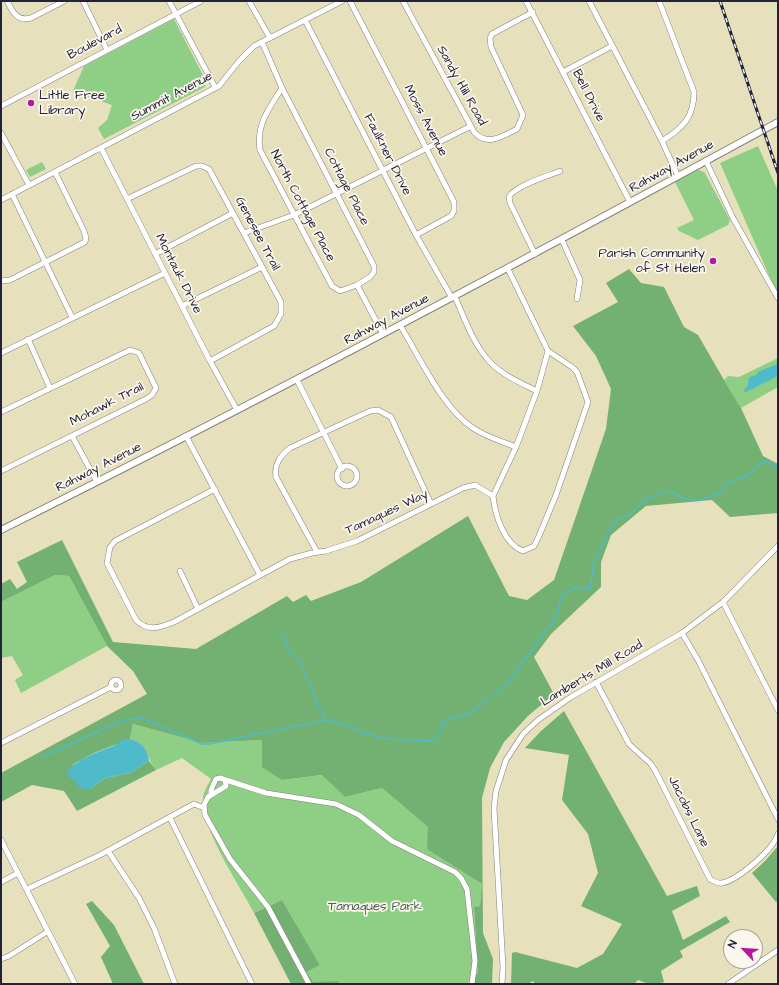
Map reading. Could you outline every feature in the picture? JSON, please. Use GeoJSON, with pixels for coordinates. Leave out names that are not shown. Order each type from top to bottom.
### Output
{"type":"FeatureCollection","features":[{"type":"Feature","properties":{"kind":"street"},"geometry":{"type":"LineString","coordinates":[[7,1],[14,14],[25,19],[31,18],[64,1]]}},
{"type":"Feature","properties":{"kind":"street"},"geometry":{"type":"LineString","coordinates":[[83,1],[107,50]]}},
{"type":"Feature","properties":{"kind":"street"},"geometry":{"type":"LineString","coordinates":[[169,1],[215,88]]}},
{"type":"Feature","properties":{"kind":"street","name":"Boulevard"},"geometry":{"type":"LineString","coordinates":[[1,106],[201,1]]}},
{"type":"Feature","properties":{"kind":"street"},"geometry":{"type":"LineString","coordinates":[[250,1],[270,38]]}},
{"type":"Feature","properties":{"kind":"street"},"geometry":{"type":"LineString","coordinates":[[326,1],[329,8]]}},
{"type":"Feature","properties":{"kind":"street","name":"Summit Avenue"},"geometry":{"type":"LineString","coordinates":[[1,200],[215,88],[223,82],[247,52],[262,42],[342,1]]}},
{"type":"Feature","properties":{"kind":"street","name":"Moss Avenue"},"geometry":{"type":"LineString","coordinates":[[350,1],[452,198],[454,211],[447,220],[416,235]]}},
{"type":"Feature","properties":{"kind":"street","name":"Sandy Hill Road"},"geometry":{"type":"LineString","coordinates":[[403,1],[477,136],[493,140],[517,128],[520,125],[523,115],[489,42],[492,34],[533,12]]}},
{"type":"Feature","properties":{"kind":"street","name":"Bell Drive"},"geometry":{"type":"LineString","coordinates":[[526,1],[630,202]]}},
{"type":"Feature","properties":{"kind":"street"},"geometry":{"type":"LineString","coordinates":[[589,1],[662,140],[678,176]]}},
{"type":"Feature","properties":{"kind":"street"},"geometry":{"type":"LineString","coordinates":[[660,1],[694,92],[694,107],[686,121],[676,132],[662,140]]}},
{"type":"Feature","properties":{"kind":"street","name":"Faulkner Drive"},"geometry":{"type":"LineString","coordinates":[[305,20],[382,171],[416,235],[454,298],[478,348],[490,363],[537,391]]}},
{"type":"Feature","properties":{"kind":"street","name":"Cottage Place"},"geometry":{"type":"LineString","coordinates":[[262,42],[282,88],[374,266],[374,272],[370,277],[356,285]]}},
{"type":"Feature","properties":{"kind":"street"},"geometry":{"type":"LineString","coordinates":[[563,72],[612,46]]}},
{"type":"Feature","properties":{"kind":"street","name":"North Cottage Place"},"geometry":{"type":"LineString","coordinates":[[282,88],[261,123],[258,140],[260,150],[334,289],[340,291],[356,285]]}},
{"type":"Feature","properties":{"kind":"street","name":"Rahway Avenue"},"geometry":{"type":"LineString","coordinates":[[1,530],[297,380],[382,334],[454,298],[778,122]]}},
{"type":"Feature","properties":{"kind":"street"},"geometry":{"type":"LineString","coordinates":[[244,233],[294,215],[471,126]]}},
{"type":"Feature","properties":{"kind":"street"},"geometry":{"type":"LineString","coordinates":[[1,133],[29,185]]}},
{"type":"Feature","properties":{"kind":"street","name":"Montauk Drive"},"geometry":{"type":"LineString","coordinates":[[101,148],[210,361],[237,410]]}},
{"type":"Feature","properties":{"kind":"street"},"geometry":{"type":"LineString","coordinates":[[706,161],[733,218],[778,298]]}},
{"type":"Feature","properties":{"kind":"street","name":"Genesee Trail"},"geometry":{"type":"LineString","coordinates":[[127,199],[189,169],[202,166],[209,170],[281,302],[281,314],[279,321],[274,326],[210,361]]}},
{"type":"Feature","properties":{"kind":"street"},"geometry":{"type":"LineString","coordinates":[[535,254],[510,203],[509,197],[513,192],[524,186],[560,171]]}},
{"type":"Feature","properties":{"kind":"street"},"geometry":{"type":"LineString","coordinates":[[1,280],[10,280],[83,244],[86,238],[55,172]]}},
{"type":"Feature","properties":{"kind":"street"},"geometry":{"type":"LineString","coordinates":[[12,194],[72,317]]}},
{"type":"Feature","properties":{"kind":"street"},"geometry":{"type":"LineString","coordinates":[[155,254],[233,213]]}},
{"type":"Feature","properties":{"kind":"street"},"geometry":{"type":"LineString","coordinates":[[562,240],[580,280],[577,299]]}},
{"type":"Feature","properties":{"kind":"street"},"geometry":{"type":"LineString","coordinates":[[182,306],[262,267]]}},
{"type":"Feature","properties":{"kind":"street"},"geometry":{"type":"LineString","coordinates":[[508,269],[548,351],[572,366],[577,372],[588,402],[556,495],[534,546],[524,551],[517,549],[508,538],[498,517],[493,496],[516,447],[537,391],[548,351]]}},
{"type":"Feature","properties":{"kind":"street"},"geometry":{"type":"LineString","coordinates":[[1,353],[72,317],[165,273]]}},
{"type":"Feature","properties":{"kind":"street"},"geometry":{"type":"LineString","coordinates":[[356,285],[382,334]]}},
{"type":"Feature","properties":{"kind":"street"},"geometry":{"type":"LineString","coordinates":[[400,325],[438,390],[456,413],[477,430],[516,447]]}},
{"type":"Feature","properties":{"kind":"street"},"geometry":{"type":"LineString","coordinates":[[28,339],[50,388]]}},
{"type":"Feature","properties":{"kind":"street","name":"Mohawk Trail"},"geometry":{"type":"LineString","coordinates":[[1,412],[130,350],[139,353],[156,388],[152,395],[1,471]]}},
{"type":"Feature","properties":{"kind":"street"},"geometry":{"type":"LineString","coordinates":[[297,380],[342,469]]}},
{"type":"Feature","properties":{"kind":"street"},"geometry":{"type":"LineString","coordinates":[[316,552],[276,477],[275,469],[282,455],[290,448],[370,411],[378,410],[385,412],[391,417],[431,504]]}},
{"type":"Feature","properties":{"kind":"street"},"geometry":{"type":"LineString","coordinates":[[72,436],[97,482]]}},
{"type":"Feature","properties":{"kind":"street"},"geometry":{"type":"LineString","coordinates":[[186,436],[260,575]]}},
{"type":"Feature","properties":{"kind":"street","name":"Tamaques Way"},"geometry":{"type":"LineString","coordinates":[[215,489],[115,541],[110,547],[107,563],[136,620],[141,625],[158,629],[290,559],[326,551],[357,541],[463,488],[475,485],[493,496]]}},
{"type":"Feature","properties":{"kind":"street","name":"Lamberts Mill Road"},"geometry":{"type":"LineString","coordinates":[[502,984],[503,967],[494,808],[500,775],[513,748],[528,729],[554,709],[596,682],[682,633],[723,602],[778,546]]}},
{"type":"Feature","properties":{"kind":"street"},"geometry":{"type":"LineString","coordinates":[[180,571],[198,609]]}},
{"type":"Feature","properties":{"kind":"street"},"geometry":{"type":"LineString","coordinates":[[723,602],[778,710]]}},
{"type":"Feature","properties":{"kind":"street"},"geometry":{"type":"LineString","coordinates":[[682,633],[702,666],[778,819]]}},
{"type":"Feature","properties":{"kind":"street","name":"Jacobs Lane"},"geometry":{"type":"LineString","coordinates":[[596,682],[628,744],[651,764],[656,772],[710,879],[715,882],[723,883],[754,864],[772,845],[778,834]]}},
{"type":"Feature","properties":{"kind":"street"},"geometry":{"type":"LineString","coordinates":[[1,743],[111,687]]}},
{"type":"Feature","properties":{"kind":"street"},"geometry":{"type":"LineString","coordinates":[[309,984],[268,907],[230,860],[205,815],[205,803],[211,794],[211,790],[217,778],[273,794],[336,804],[360,815],[392,841],[455,872],[461,878],[468,890],[475,961],[472,984]]}},
{"type":"Feature","properties":{"kind":"street"},"geometry":{"type":"LineString","coordinates":[[211,794],[226,786],[225,780]]}},
{"type":"Feature","properties":{"kind":"street"},"geometry":{"type":"LineString","coordinates":[[27,889],[108,851],[194,804],[198,804],[204,808]]}},
{"type":"Feature","properties":{"kind":"street"},"geometry":{"type":"LineString","coordinates":[[170,818],[252,984]]}},
{"type":"Feature","properties":{"kind":"street"},"geometry":{"type":"LineString","coordinates":[[1,840],[74,984]]}},
{"type":"Feature","properties":{"kind":"street"},"geometry":{"type":"LineString","coordinates":[[108,851],[139,898],[157,935],[175,984]]}},
{"type":"Feature","properties":{"kind":"street"},"geometry":{"type":"LineString","coordinates":[[1,882],[18,873]]}},
{"type":"Feature","properties":{"kind":"street"},"geometry":{"type":"LineString","coordinates":[[1,959],[9,956],[47,932]]}},
{"type":"Feature","properties":{"kind":"street"},"geometry":{"type":"LineString","coordinates":[[728,984],[778,950]]}},
{"type":"Feature","properties":{"kind":"green space"},"geometry":{"type":"Polygon","coordinates":[[[174,19],[206,81],[205,87],[104,139],[98,128],[107,120],[112,105],[73,91],[84,66],[174,19]]]}},
{"type":"Feature","properties":{"kind":"green space"},"geometry":{"type":"Polygon","coordinates":[[[758,146],[778,191],[778,296],[720,163],[758,146]]]}},
{"type":"Feature","properties":{"kind":"green space"},"geometry":{"type":"Polygon","coordinates":[[[42,162],[46,169],[30,177],[26,170],[42,162]]]}},
{"type":"Feature","properties":{"kind":"green space"},"geometry":{"type":"Polygon","coordinates":[[[698,170],[705,173],[730,220],[728,225],[698,240],[679,231],[677,228],[694,220],[675,182],[698,170]]]}},
{"type":"Feature","properties":{"kind":"green space"},"geometry":{"type":"Polygon","coordinates":[[[629,269],[641,283],[664,287],[684,327],[698,335],[741,408],[763,456],[778,464],[778,513],[730,517],[712,500],[646,506],[611,535],[601,562],[601,587],[551,634],[534,657],[554,694],[528,716],[504,742],[490,768],[482,798],[483,933],[493,959],[492,984],[472,984],[478,971],[474,907],[480,906],[482,884],[427,849],[428,827],[382,788],[345,797],[322,775],[282,780],[262,767],[262,740],[203,743],[133,724],[130,739],[94,753],[74,764],[70,770],[78,784],[90,789],[105,778],[130,773],[149,761],[156,770],[77,811],[64,791],[32,785],[1,802],[1,773],[147,694],[133,671],[107,646],[69,576],[55,575],[1,602],[1,584],[10,579],[17,589],[27,582],[17,562],[62,540],[113,642],[196,649],[287,596],[293,602],[306,595],[311,601],[361,582],[468,516],[509,596],[527,600],[554,580],[606,429],[611,389],[596,356],[573,326],[618,302],[606,283],[629,269]]]}},
{"type":"Feature","properties":{"kind":"green space"},"geometry":{"type":"Polygon","coordinates":[[[778,358],[778,387],[741,408],[724,380],[728,376],[739,377],[778,358]]]}},
{"type":"Feature","properties":{"kind":"green space"},"geometry":{"type":"Polygon","coordinates":[[[55,575],[69,576],[107,646],[21,693],[15,680],[23,675],[12,656],[1,658],[1,602],[55,575]]]}},
{"type":"Feature","properties":{"kind":"green space"},"geometry":{"type":"Polygon","coordinates":[[[564,711],[667,896],[697,886],[700,896],[672,911],[683,940],[726,916],[730,922],[680,951],[683,957],[661,971],[664,982],[651,984],[638,980],[634,984],[535,984],[533,981],[528,984],[511,984],[512,953],[515,952],[577,968],[603,954],[622,924],[581,906],[598,873],[588,834],[562,800],[569,755],[525,748],[541,731],[564,711]]]}},
{"type":"Feature","properties":{"kind":"green space","name":"Tamaques Park"},"geometry":{"type":"Polygon","coordinates":[[[133,724],[203,743],[262,740],[282,780],[323,775],[345,797],[382,788],[428,827],[428,849],[482,884],[480,906],[474,908],[478,971],[467,984],[340,984],[338,981],[313,983],[307,972],[320,965],[282,900],[254,913],[222,857],[208,826],[204,812],[203,796],[211,779],[182,758],[156,770],[140,744],[130,739],[133,724]]]}},
{"type":"Feature","properties":{"kind":"green space"},"geometry":{"type":"Polygon","coordinates":[[[778,846],[778,901],[776,902],[752,873],[778,846]]]}},
{"type":"Feature","properties":{"kind":"green space"},"geometry":{"type":"Polygon","coordinates":[[[282,900],[320,965],[307,972],[313,982],[338,981],[340,984],[291,984],[254,913],[282,900]]]}},
{"type":"Feature","properties":{"kind":"green space"},"geometry":{"type":"Polygon","coordinates":[[[92,901],[114,925],[144,984],[113,984],[101,957],[110,946],[86,904],[92,901]]]}},
{"type":"Feature","properties":{"kind":"water"},"geometry":{"type":"Polygon","coordinates":[[[778,364],[778,376],[746,392],[743,391],[748,385],[749,377],[757,375],[760,371],[778,364]]]}},
{"type":"Feature","properties":{"kind":"water"},"geometry":{"type":"Polygon","coordinates":[[[125,739],[134,740],[142,745],[147,752],[149,761],[130,773],[105,778],[90,789],[79,788],[76,781],[69,776],[68,771],[80,761],[125,739]]]}},
{"type":"Feature","properties":{"kind":"waterway"},"geometry":{"type":"LineString","coordinates":[[40,758],[123,720],[142,718],[202,744],[209,744],[326,720],[347,725],[366,734],[388,739],[433,741],[439,735],[444,721],[470,713],[507,684],[556,617],[562,595],[575,587],[590,589],[594,562],[613,523],[630,515],[644,500],[664,491],[672,492],[682,498],[700,500],[720,493],[727,483],[747,476],[761,463],[767,462],[778,467]]}},
{"type":"Feature","properties":{"kind":"waterway"},"geometry":{"type":"LineString","coordinates":[[281,633],[289,651],[301,663],[326,720]]}},
{"type":"Feature","properties":{"kind":"railway"},"geometry":{"type":"LineString","coordinates":[[720,1],[778,173]]}},
{"type":"Feature","properties":{"kind":"place","name":"Little Free Library"},"geometry":{"type":"Point","coordinates":[31,103]}},
{"type":"Feature","properties":{"kind":"place","name":"Parish Community of St Helen"},"geometry":{"type":"Point","coordinates":[713,261]}}]}
